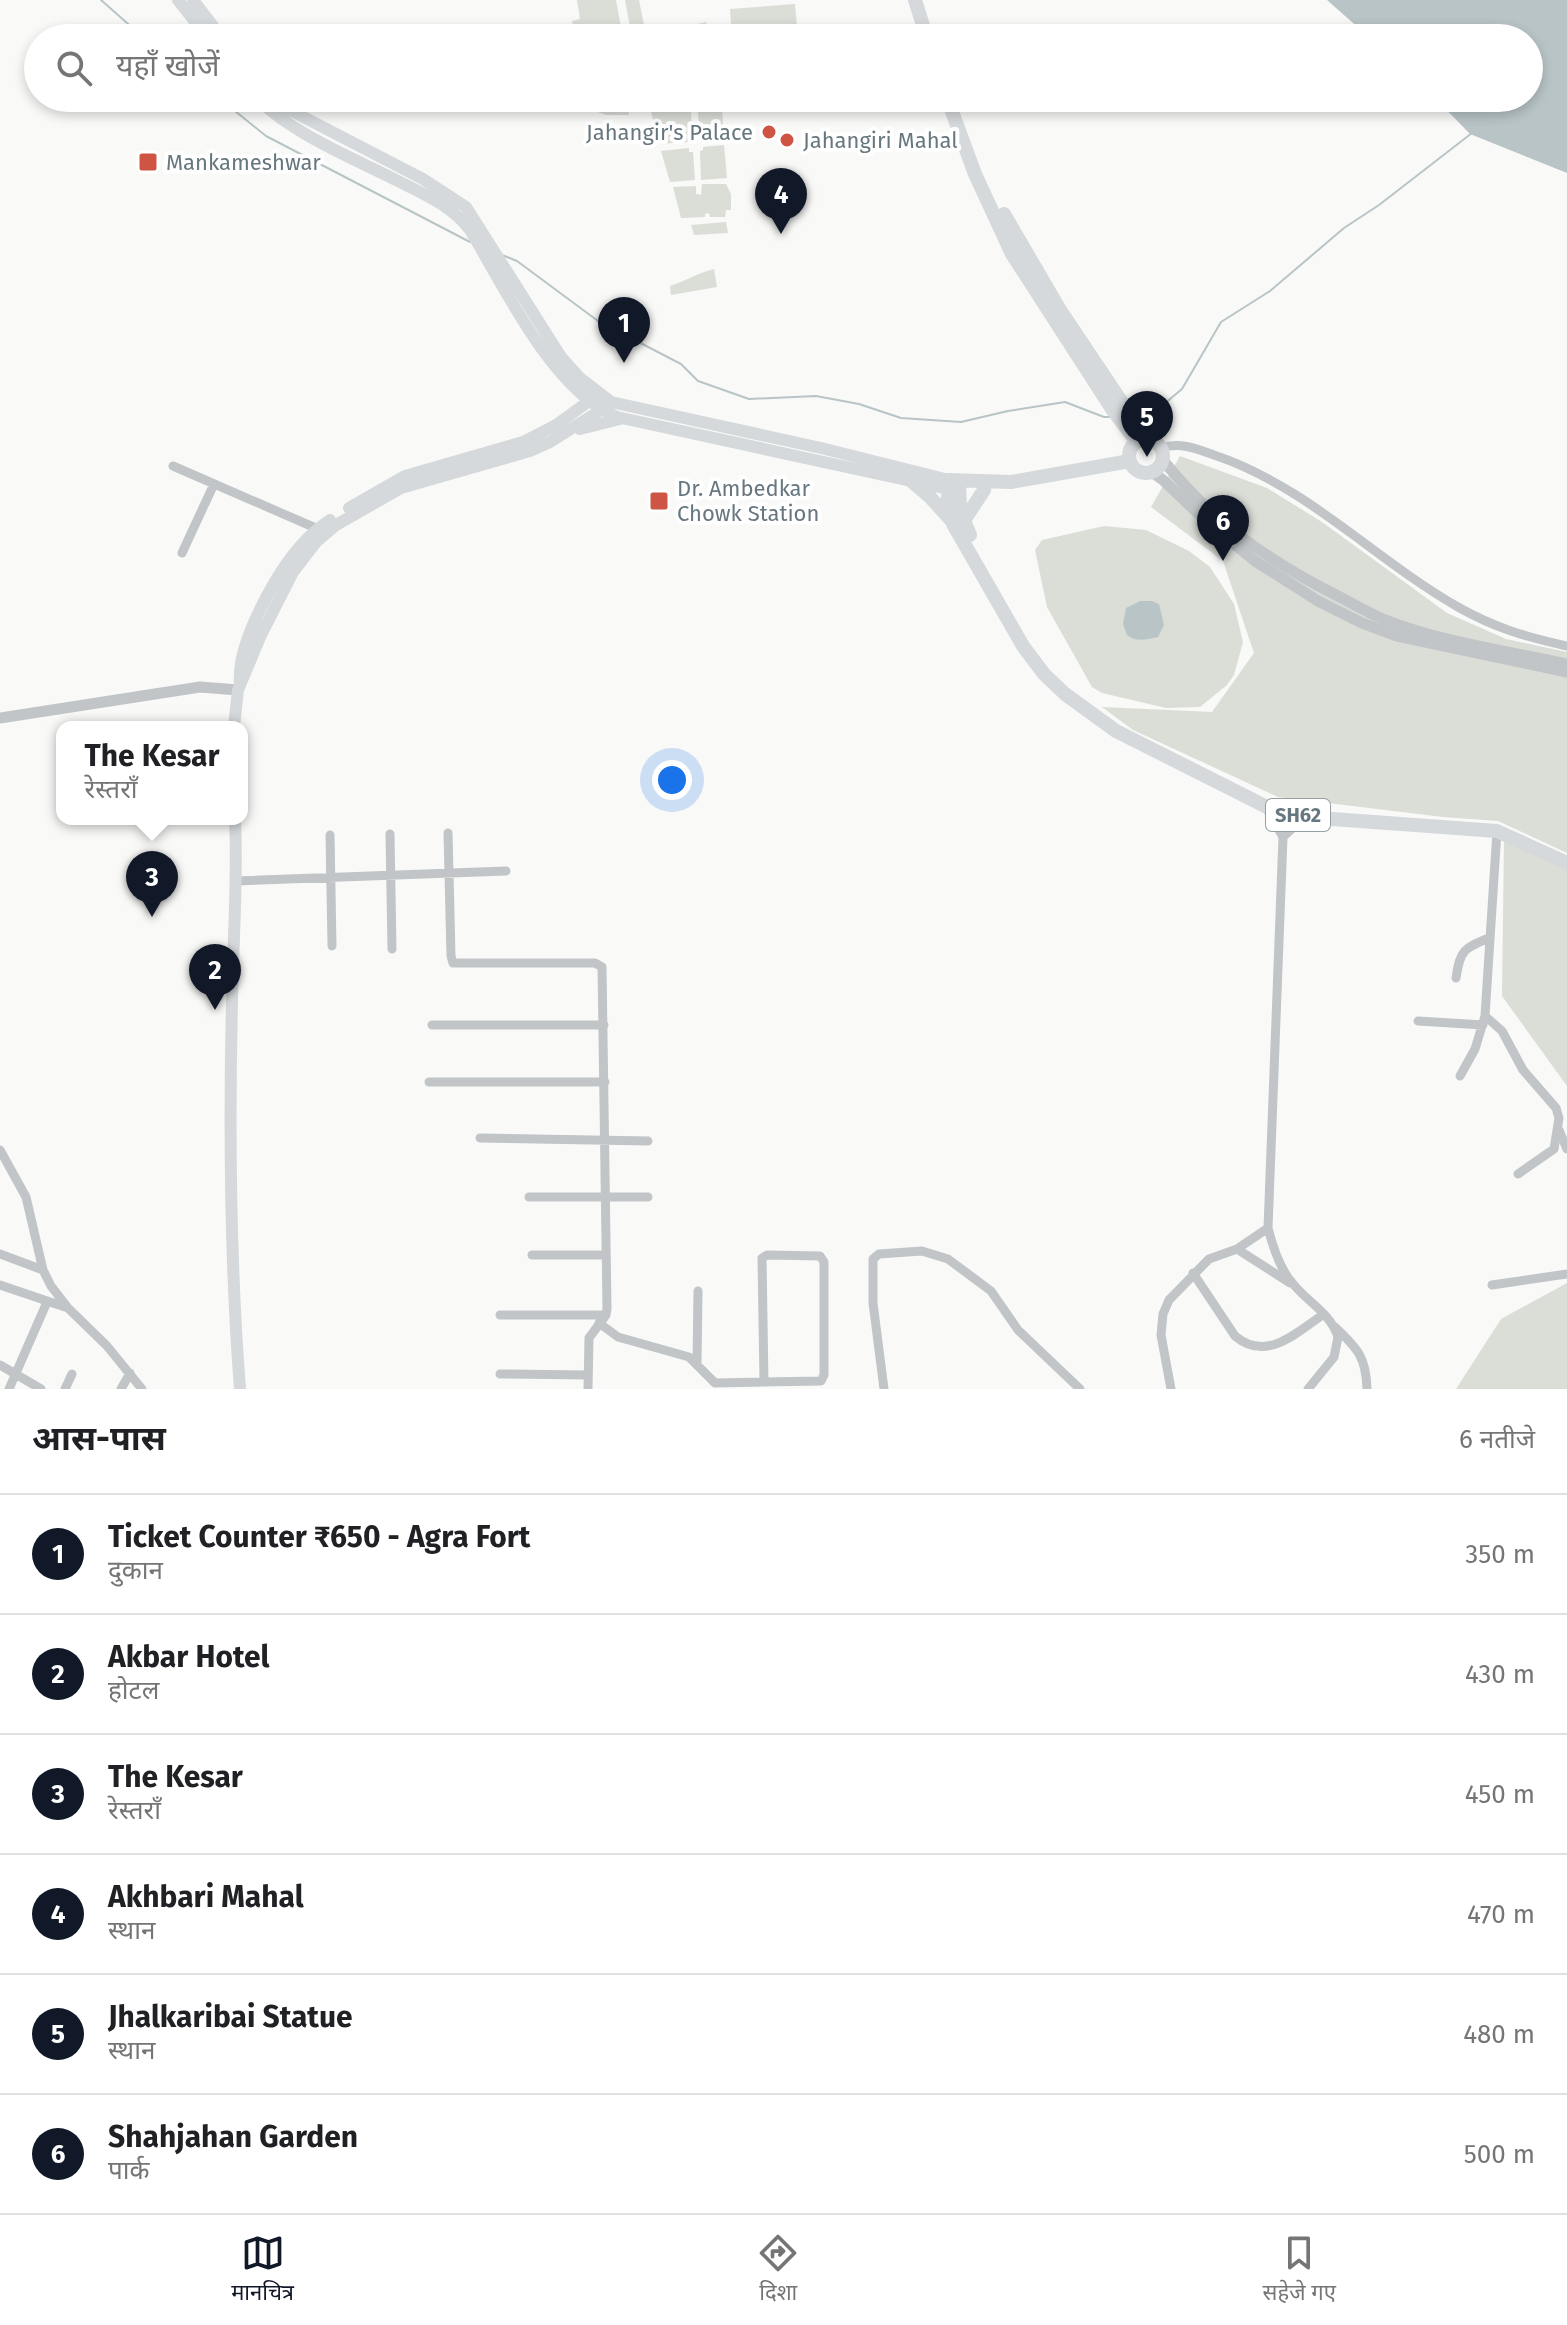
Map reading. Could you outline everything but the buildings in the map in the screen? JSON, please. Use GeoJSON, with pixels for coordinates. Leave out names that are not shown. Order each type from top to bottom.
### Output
{"type":"FeatureCollection","features":[{"type":"Feature","properties":{"kind":"main road"},"geometry":{"type":"LineString","coordinates":[[178,0],[197,24]]}},
{"type":"Feature","properties":{"kind":"main road"},"geometry":{"type":"LineString","coordinates":[[193,0],[211,24]]}},
{"type":"Feature","properties":{"kind":"main road"},"geometry":{"type":"LineString","coordinates":[[915,0],[923,24]]}},
{"type":"Feature","properties":{"kind":"main road"},"geometry":{"type":"LineString","coordinates":[[925,0],[932,24]]}},
{"type":"Feature","properties":{"kind":"main road"},"geometry":{"type":"LineString","coordinates":[[290,112],[466,207],[475,230],[566,379],[572,395],[565,419]]}},
{"type":"Feature","properties":{"kind":"main road"},"geometry":{"type":"LineString","coordinates":[[952,112],[975,174],[1012,254],[1142,441],[1161,454],[1152,472],[1141,472],[1130,461],[1130,451],[1142,441]]}},
{"type":"Feature","properties":{"kind":"main road"},"geometry":{"type":"LineString","coordinates":[[961,112],[978,158],[1015,235],[1116,405]]}},
{"type":"Feature","properties":{"kind":"main road"},"geometry":{"type":"LineString","coordinates":[[519,303],[593,398]]}},
{"type":"Feature","properties":{"kind":"main road"},"geometry":{"type":"LineString","coordinates":[[566,379],[624,419],[909,479],[984,490],[1003,487],[1011,482]]}},
{"type":"Feature","properties":{"kind":"main road"},"geometry":{"type":"LineString","coordinates":[[235,721],[239,670],[261,609],[281,574],[305,541],[318,529],[385,485],[405,476],[523,442],[565,419],[593,398]]}},
{"type":"Feature","properties":{"kind":"main road"},"geometry":{"type":"LineString","coordinates":[[562,435],[606,406],[821,448],[954,485],[1011,482],[1130,461]]}},
{"type":"Feature","properties":{"kind":"main road"},"geometry":{"type":"LineString","coordinates":[[239,687],[293,572],[316,542],[336,525],[401,488],[512,457],[562,435],[624,419]]}},
{"type":"Feature","properties":{"kind":"main road"},"geometry":{"type":"LineString","coordinates":[[909,479],[958,523],[984,490]]}},
{"type":"Feature","properties":{"kind":"main road","name":"SH62"},"geometry":{"type":"LineString","coordinates":[[954,485],[958,523],[1055,685],[1116,731],[1265,806],[1305,817],[1497,831],[1567,863]]}},
{"type":"Feature","properties":{"kind":"main road"},"geometry":{"type":"LineString","coordinates":[[235,825],[232,1245],[240,1389]]}},
{"type":"Feature","properties":{"kind":"street"},"geometry":{"type":"LineString","coordinates":[[1567,646],[1496,627],[1454,605],[1334,519],[1238,463],[1188,446],[1176,445],[1161,454],[1185,488],[1254,548],[1287,570],[1381,619],[1454,640],[1567,664]]}},
{"type":"Feature","properties":{"kind":"street"},"geometry":{"type":"LineString","coordinates":[[173,466],[318,529]]}},
{"type":"Feature","properties":{"kind":"street"},"geometry":{"type":"LineString","coordinates":[[1152,472],[1255,561],[1318,601],[1362,623],[1410,639],[1567,672]]}},
{"type":"Feature","properties":{"kind":"street"},"geometry":{"type":"LineString","coordinates":[[182,553],[214,484]]}},
{"type":"Feature","properties":{"kind":"street"},"geometry":{"type":"LineString","coordinates":[[0,718],[200,687],[239,687]]}},
{"type":"Feature","properties":{"kind":"street"},"geometry":{"type":"LineString","coordinates":[[1265,806],[1283,837],[1268,1228],[1281,1266],[1293,1285]]}},
{"type":"Feature","properties":{"kind":"street"},"geometry":{"type":"LineString","coordinates":[[1283,837],[1305,817]]}},
{"type":"Feature","properties":{"kind":"street"},"geometry":{"type":"LineString","coordinates":[[1460,1076],[1475,1049],[1484,1020],[1497,831]]}},
{"type":"Feature","properties":{"kind":"street"},"geometry":{"type":"LineString","coordinates":[[448,833],[453,963],[599,964],[603,971],[606,1315],[589,1338],[588,1389]]}},
{"type":"Feature","properties":{"kind":"street"},"geometry":{"type":"LineString","coordinates":[[390,834],[392,949]]}},
{"type":"Feature","properties":{"kind":"street"},"geometry":{"type":"LineString","coordinates":[[330,835],[332,946]]}},
{"type":"Feature","properties":{"kind":"street"},"geometry":{"type":"LineString","coordinates":[[235,881],[506,871]]}},
{"type":"Feature","properties":{"kind":"street"},"geometry":{"type":"LineString","coordinates":[[1456,978],[1459,959],[1466,948],[1489,938]]}},
{"type":"Feature","properties":{"kind":"street"},"geometry":{"type":"LineString","coordinates":[[1418,1021],[1484,1020],[1502,1031],[1523,1070],[1556,1108],[1558,1126],[1567,1149]]}},
{"type":"Feature","properties":{"kind":"street"},"geometry":{"type":"LineString","coordinates":[[432,1025],[604,1025]]}},
{"type":"Feature","properties":{"kind":"street"},"geometry":{"type":"LineString","coordinates":[[429,1082],[605,1082]]}},
{"type":"Feature","properties":{"kind":"street"},"geometry":{"type":"LineString","coordinates":[[1518,1174],[1554,1149],[1558,1126]]}},
{"type":"Feature","properties":{"kind":"street"},"geometry":{"type":"LineString","coordinates":[[480,1138],[648,1141]]}},
{"type":"Feature","properties":{"kind":"street"},"geometry":{"type":"LineString","coordinates":[[0,1150],[26,1197],[43,1270],[68,1308],[107,1346],[142,1389]]}},
{"type":"Feature","properties":{"kind":"street"},"geometry":{"type":"LineString","coordinates":[[529,1197],[648,1197]]}},
{"type":"Feature","properties":{"kind":"street"},"geometry":{"type":"LineString","coordinates":[[1171,1389],[1161,1346],[1162,1320],[1169,1300],[1193,1273],[1213,1257],[1237,1249],[1268,1228]]}},
{"type":"Feature","properties":{"kind":"street"},"geometry":{"type":"LineString","coordinates":[[1237,1249],[1293,1285],[1324,1314],[1360,1353],[1367,1389]]}},
{"type":"Feature","properties":{"kind":"street"},"geometry":{"type":"LineString","coordinates":[[884,1389],[874,1314],[872,1264],[879,1254],[922,1251],[948,1259],[986,1286],[1018,1330],[1080,1389]]}},
{"type":"Feature","properties":{"kind":"street"},"geometry":{"type":"LineString","coordinates":[[0,1254],[43,1270]]}},
{"type":"Feature","properties":{"kind":"street"},"geometry":{"type":"LineString","coordinates":[[532,1255],[606,1255]]}},
{"type":"Feature","properties":{"kind":"street"},"geometry":{"type":"LineString","coordinates":[[599,1323],[618,1337],[683,1355],[697,1364],[715,1383],[817,1382],[823,1379],[824,1262],[820,1256],[767,1255],[762,1258],[764,1382]]}},
{"type":"Feature","properties":{"kind":"street"},"geometry":{"type":"LineString","coordinates":[[1193,1273],[1235,1336],[1243,1342],[1273,1347],[1324,1314]]}},
{"type":"Feature","properties":{"kind":"street"},"geometry":{"type":"LineString","coordinates":[[1492,1285],[1567,1274]]}},
{"type":"Feature","properties":{"kind":"street"},"geometry":{"type":"LineString","coordinates":[[0,1285],[68,1308]]}},
{"type":"Feature","properties":{"kind":"street"},"geometry":{"type":"LineString","coordinates":[[697,1364],[698,1291]]}},
{"type":"Feature","properties":{"kind":"street"},"geometry":{"type":"LineString","coordinates":[[9,1389],[47,1302]]}},
{"type":"Feature","properties":{"kind":"street"},"geometry":{"type":"LineString","coordinates":[[500,1315],[606,1315]]}},
{"type":"Feature","properties":{"kind":"street"},"geometry":{"type":"LineString","coordinates":[[1308,1389],[1334,1357],[1338,1337],[1333,1325]]}},
{"type":"Feature","properties":{"kind":"street"},"geometry":{"type":"LineString","coordinates":[[0,1365],[41,1389]]}},
{"type":"Feature","properties":{"kind":"street"},"geometry":{"type":"LineString","coordinates":[[121,1389],[130,1373]]}},
{"type":"Feature","properties":{"kind":"street"},"geometry":{"type":"LineString","coordinates":[[65,1389],[72,1374]]}},
{"type":"Feature","properties":{"kind":"street"},"geometry":{"type":"LineString","coordinates":[[500,1374],[588,1375]]}},
{"type":"Feature","properties":{"kind":"shaded area"},"geometry":{"type":"Polygon","coordinates":[[[577,0],[616,0],[620,24],[573,24],[572,21],[580,19],[577,0]]]}},
{"type":"Feature","properties":{"kind":"shaded area"},"geometry":{"type":"Polygon","coordinates":[[[625,0],[639,0],[644,24],[629,24],[625,0]]]}},
{"type":"Feature","properties":{"kind":"shaded area"},"geometry":{"type":"Polygon","coordinates":[[[1327,0],[1567,0],[1567,173],[1470,134],[1449,112],[1543,112],[1543,24],[1354,24],[1327,0]]]}},
{"type":"Feature","properties":{"kind":"shaded area"},"geometry":{"type":"Polygon","coordinates":[[[795,4],[797,24],[731,24],[730,9],[795,4]]]}},
{"type":"Feature","properties":{"kind":"shaded area"},"geometry":{"type":"Polygon","coordinates":[[[598,112],[629,112],[629,115],[598,112]]]}},
{"type":"Feature","properties":{"kind":"shaded area"},"geometry":{"type":"Polygon","coordinates":[[[651,112],[691,112],[692,138],[689,142],[659,144],[651,112]]]}},
{"type":"Feature","properties":{"kind":"shaded area"},"geometry":{"type":"Polygon","coordinates":[[[698,112],[722,112],[724,139],[703,141],[699,138],[698,112]]]}},
{"type":"Feature","properties":{"kind":"shaded area"},"geometry":{"type":"Polygon","coordinates":[[[724,145],[727,178],[701,180],[700,151],[703,147],[724,145]]]}},
{"type":"Feature","properties":{"kind":"shaded area"},"geometry":{"type":"Polygon","coordinates":[[[689,148],[689,152],[693,152],[695,180],[670,182],[661,151],[689,148]]]}},
{"type":"Feature","properties":{"kind":"shaded area"},"geometry":{"type":"Polygon","coordinates":[[[702,184],[726,184],[731,194],[731,210],[726,210],[725,217],[710,217],[709,213],[705,217],[681,218],[673,187],[696,186],[696,194],[701,195],[702,184]]]}},
{"type":"Feature","properties":{"kind":"shaded area"},"geometry":{"type":"Polygon","coordinates":[[[726,222],[728,233],[694,235],[691,225],[726,222]]]}},
{"type":"Feature","properties":{"kind":"shaded area"},"geometry":{"type":"Polygon","coordinates":[[[714,269],[717,287],[671,295],[670,286],[714,269]]]}},
{"type":"Feature","properties":{"kind":"shaded area"},"geometry":{"type":"Polygon","coordinates":[[[1180,456],[1267,488],[1322,522],[1447,613],[1506,639],[1567,652],[1567,853],[1498,821],[1278,797],[1133,730],[1102,707],[1212,712],[1254,653],[1223,561],[1151,507],[1180,456]]]}},
{"type":"Feature","properties":{"kind":"shaded area"},"geometry":{"type":"Polygon","coordinates":[[[1104,526],[1146,530],[1189,551],[1210,567],[1234,604],[1243,642],[1234,675],[1227,685],[1200,707],[1166,708],[1102,693],[1092,687],[1047,607],[1035,550],[1042,540],[1104,526]]]}},
{"type":"Feature","properties":{"kind":"shaded area"},"geometry":{"type":"Polygon","coordinates":[[[1140,601],[1159,604],[1164,625],[1158,637],[1138,640],[1127,635],[1123,624],[1126,608],[1140,601]]]}},
{"type":"Feature","properties":{"kind":"shaded area"},"geometry":{"type":"Polygon","coordinates":[[[1504,839],[1567,869],[1567,1086],[1502,996],[1504,839]]]}},
{"type":"Feature","properties":{"kind":"shaded area"},"geometry":{"type":"Polygon","coordinates":[[[1567,1283],[1567,1389],[1456,1389],[1501,1319],[1567,1283]]]}},
{"type":"Feature","properties":{"kind":"waterway"},"geometry":{"type":"LineString","coordinates":[[101,0],[128,24]]}},
{"type":"Feature","properties":{"kind":"waterway"},"geometry":{"type":"LineString","coordinates":[[236,112],[266,136],[470,242]]}},
{"type":"Feature","properties":{"kind":"waterway"},"geometry":{"type":"LineString","coordinates":[[1136,414],[1146,413],[1164,404],[1182,389],[1221,322],[1270,291],[1344,228],[1472,133]]}},
{"type":"Feature","properties":{"kind":"waterway"},"geometry":{"type":"LineString","coordinates":[[502,255],[517,261],[598,321],[681,364],[698,381],[749,399],[816,396],[859,404],[901,418],[961,422],[1065,402],[1110,417]]}},
{"type":"Feature","properties":{"kind":"place","name":"Jahangir's Palace"},"geometry":{"type":"Point","coordinates":[769,132]}},
{"type":"Feature","properties":{"kind":"place","name":"Jahangiri Mahal"},"geometry":{"type":"Point","coordinates":[787,140]}},
{"type":"Feature","properties":{"kind":"place","name":"Mankameshwar"},"geometry":{"type":"Point","coordinates":[148,162]}},
{"type":"Feature","properties":{"kind":"place","name":"Akhbari Mahal"},"geometry":{"type":"Point","coordinates":[781,234]}},
{"type":"Feature","properties":{"kind":"place","name":"Ticket Counter ₹650 - Agra Fort"},"geometry":{"type":"Point","coordinates":[624,363]}},
{"type":"Feature","properties":{"kind":"place","name":"Jhalkaribai Statue"},"geometry":{"type":"Point","coordinates":[1147,457]}},
{"type":"Feature","properties":{"kind":"place","name":"Dr. Ambedkar Chowk Station"},"geometry":{"type":"Point","coordinates":[659,501]}},
{"type":"Feature","properties":{"kind":"place","name":"Shahjahan Garden"},"geometry":{"type":"Point","coordinates":[1223,561]}},
{"type":"Feature","properties":{"kind":"place","name":"The Kesar"},"geometry":{"type":"Point","coordinates":[152,917]}},
{"type":"Feature","properties":{"kind":"place","name":"Akbar Hotel"},"geometry":{"type":"Point","coordinates":[215,1010]}}]}
